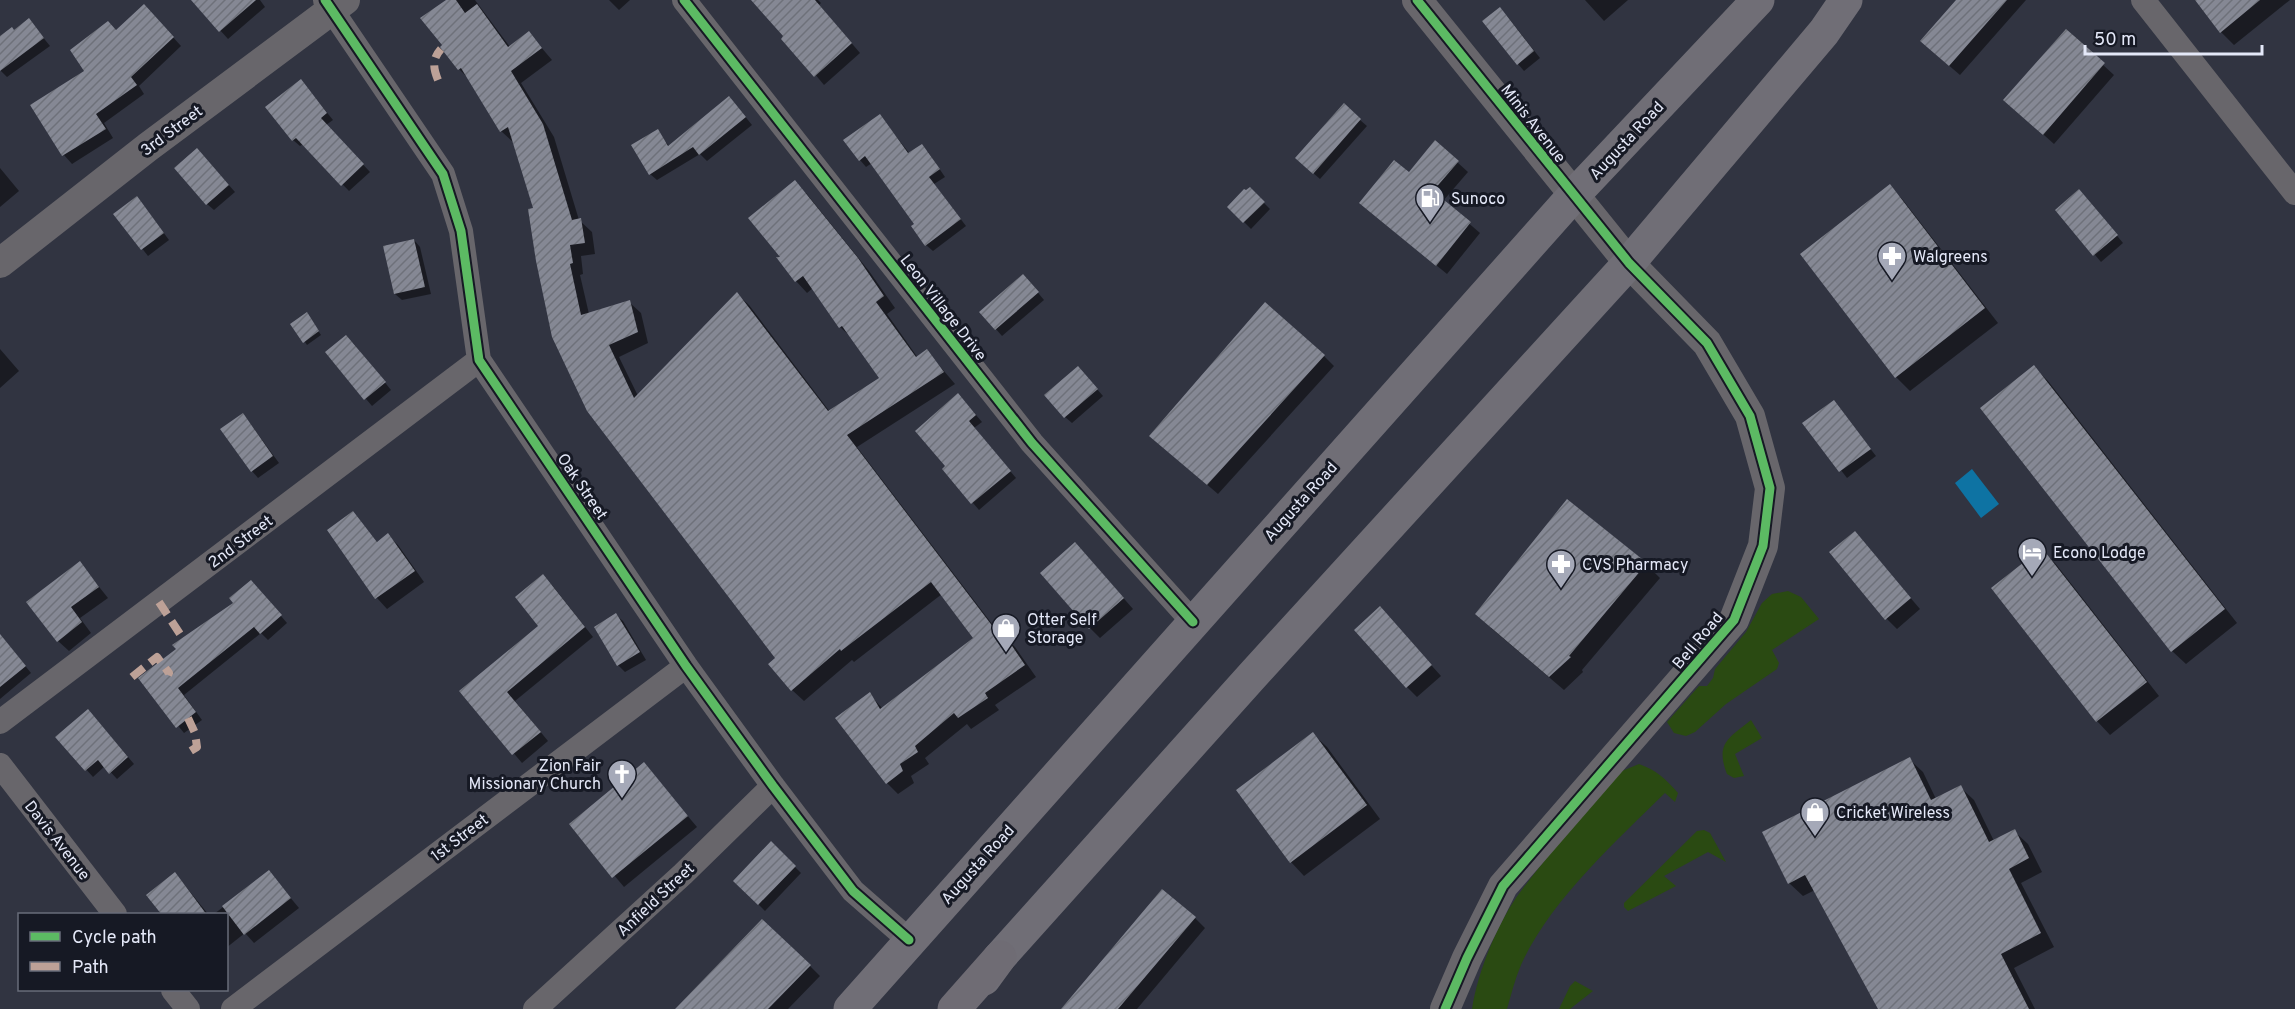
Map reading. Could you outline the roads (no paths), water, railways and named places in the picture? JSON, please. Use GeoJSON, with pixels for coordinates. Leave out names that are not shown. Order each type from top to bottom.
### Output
{"type":"FeatureCollection","features":[{"type":"Feature","properties":{"kind":"highway","name":"Augusta Road"},"geometry":{"type":"LineString","coordinates":[[850,1009],[1573,196],[1758,0]]}},
{"type":"Feature","properties":{"kind":"highway"},"geometry":{"type":"LineString","coordinates":[[954,1009],[1244,685],[1629,263],[1824,32],[1846,0]]}},
{"type":"Feature","properties":{"kind":"highway"},"geometry":{"type":"LineString","coordinates":[[962,1009],[1000,957]]}},
{"type":"Feature","properties":{"kind":"street","name":"Leon Village Drive"},"geometry":{"type":"LineString","coordinates":[[684,0],[1032,443],[1193,622]]}},
{"type":"Feature","properties":{"kind":"street","name":"Minis Avenue"},"geometry":{"type":"LineString","coordinates":[[1417,0],[1629,263]]}},
{"type":"Feature","properties":{"kind":"street"},"geometry":{"type":"LineString","coordinates":[[2143,0],[2295,193]]}},
{"type":"Feature","properties":{"kind":"street","name":"3rd Street"},"geometry":{"type":"LineString","coordinates":[[0,263],[334,3]]}},
{"type":"Feature","properties":{"kind":"street","name":"Oak Street"},"geometry":{"type":"LineString","coordinates":[[334,3],[443,174],[461,231],[479,360],[686,666],[773,786],[853,891],[909,940]]}},
{"type":"Feature","properties":{"kind":"street","name":"Bell Road"},"geometry":{"type":"LineString","coordinates":[[1445,1009],[1467,958],[1503,886],[1734,620],[1763,546],[1770,488],[1750,416],[1707,343],[1629,263]]}},
{"type":"Feature","properties":{"kind":"street","name":"2nd Street"},"geometry":{"type":"LineString","coordinates":[[0,722],[479,360]]}},
{"type":"Feature","properties":{"kind":"street","name":"1st Street"},"geometry":{"type":"LineString","coordinates":[[233,1009],[686,666]]}},
{"type":"Feature","properties":{"kind":"street","name":"Davis Avenue"},"geometry":{"type":"LineString","coordinates":[[0,765],[113,913]]}},
{"type":"Feature","properties":{"kind":"street","name":"Anfield Street"},"geometry":{"type":"LineString","coordinates":[[535,1009],[683,874],[773,786]]}},
{"type":"Feature","properties":{"kind":"street"},"geometry":{"type":"LineString","coordinates":[[174,991],[188,1009]]}},
{"type":"Feature","properties":{"kind":"water"},"geometry":{"type":"Polygon","coordinates":[[[1972,469],[1999,504],[1981,518],[1955,483],[1972,469]]]}},
{"type":"Feature","properties":{"kind":"place","name":"Sunoco"},"geometry":{"type":"Point","coordinates":[1430,224]}},
{"type":"Feature","properties":{"kind":"place","name":"Walgreens"},"geometry":{"type":"Point","coordinates":[1892,282]}},
{"type":"Feature","properties":{"kind":"place","name":"Econo Lodge"},"geometry":{"type":"Point","coordinates":[2032,578]}},
{"type":"Feature","properties":{"kind":"place","name":"CVS Pharmacy"},"geometry":{"type":"Point","coordinates":[1561,590]}},
{"type":"Feature","properties":{"kind":"place","name":"Otter Self Storage"},"geometry":{"type":"Point","coordinates":[1006,654]}},
{"type":"Feature","properties":{"kind":"place","name":"Zion Fair Missionary Church"},"geometry":{"type":"Point","coordinates":[622,800]}},
{"type":"Feature","properties":{"kind":"place","name":"Cricket Wireless"},"geometry":{"type":"Point","coordinates":[1815,838]}}]}
